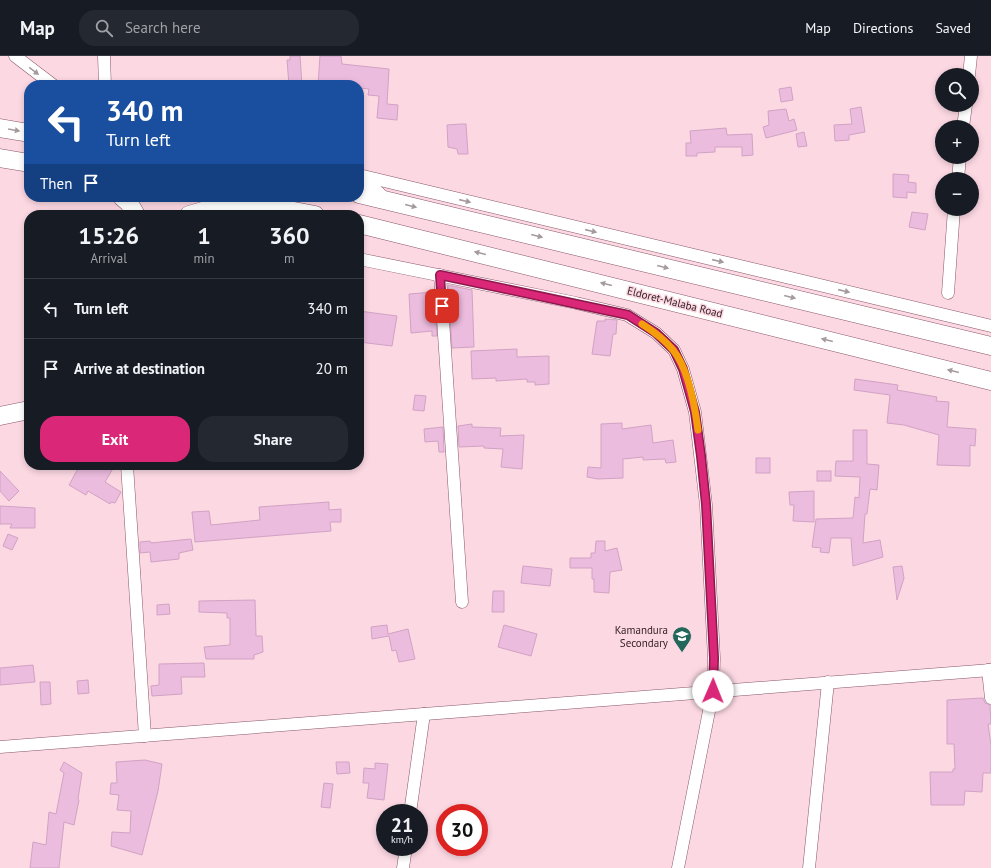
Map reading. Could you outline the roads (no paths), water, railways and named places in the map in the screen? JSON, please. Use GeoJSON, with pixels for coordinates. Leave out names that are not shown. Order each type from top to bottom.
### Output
{"type":"FeatureCollection","features":[{"type":"Feature","properties":{"kind":"highway"},"geometry":{"type":"LineString","coordinates":[[0,128],[24,132]]}},
{"type":"Feature","properties":{"kind":"highway"},"geometry":{"type":"LineString","coordinates":[[0,158],[24,162]]}},
{"type":"Feature","properties":{"kind":"highway"},"geometry":{"type":"LineString","coordinates":[[364,182],[381,198]]}},
{"type":"Feature","properties":{"kind":"highway"},"geometry":{"type":"LineString","coordinates":[[364,195],[991,346]]}},
{"type":"Feature","properties":{"kind":"highway"},"geometry":{"type":"LineString","coordinates":[[206,210],[242,202]]}},
{"type":"Feature","properties":{"kind":"highway"},"geometry":{"type":"LineString","coordinates":[[252,202],[291,210]]}},
{"type":"Feature","properties":{"kind":"highway","name":"Eldoret-Malaba Road"},"geometry":{"type":"LineString","coordinates":[[364,225],[991,381]]}},
{"type":"Feature","properties":{"kind":"highway"},"geometry":{"type":"LineString","coordinates":[[0,416],[24,411]]}},
{"type":"Feature","properties":{"kind":"street"},"geometry":{"type":"LineString","coordinates":[[15,56],[46,80]]}},
{"type":"Feature","properties":{"kind":"street"},"geometry":{"type":"LineString","coordinates":[[104,56],[105,80]]}},
{"type":"Feature","properties":{"kind":"street"},"geometry":{"type":"LineString","coordinates":[[970,68],[971,56]]}},
{"type":"Feature","properties":{"kind":"street"},"geometry":{"type":"LineString","coordinates":[[364,178],[991,326]]}},
{"type":"Feature","properties":{"kind":"street"},"geometry":{"type":"LineString","coordinates":[[948,293],[954,216]]}},
{"type":"Feature","properties":{"kind":"street"},"geometry":{"type":"LineString","coordinates":[[364,260],[628,315],[656,333],[674,350],[683,369],[695,412],[701,456],[706,504],[714,658],[713,691],[678,868]]}},
{"type":"Feature","properties":{"kind":"street"},"geometry":{"type":"LineString","coordinates":[[440,275],[462,602]]}},
{"type":"Feature","properties":{"kind":"street"},"geometry":{"type":"LineString","coordinates":[[127,470],[145,736]]}},
{"type":"Feature","properties":{"kind":"street"},"geometry":{"type":"LineString","coordinates":[[0,747],[990,670],[991,698]]}},
{"type":"Feature","properties":{"kind":"street"},"geometry":{"type":"LineString","coordinates":[[809,868],[828,682]]}},
{"type":"Feature","properties":{"kind":"street"},"geometry":{"type":"LineString","coordinates":[[411,804],[424,714]]}},
{"type":"Feature","properties":{"kind":"street"},"geometry":{"type":"LineString","coordinates":[[403,868],[405,856]]}},
{"type":"Feature","properties":{"kind":"place","name":"Kamandura Secondary"},"geometry":{"type":"Point","coordinates":[682,653]}}]}
